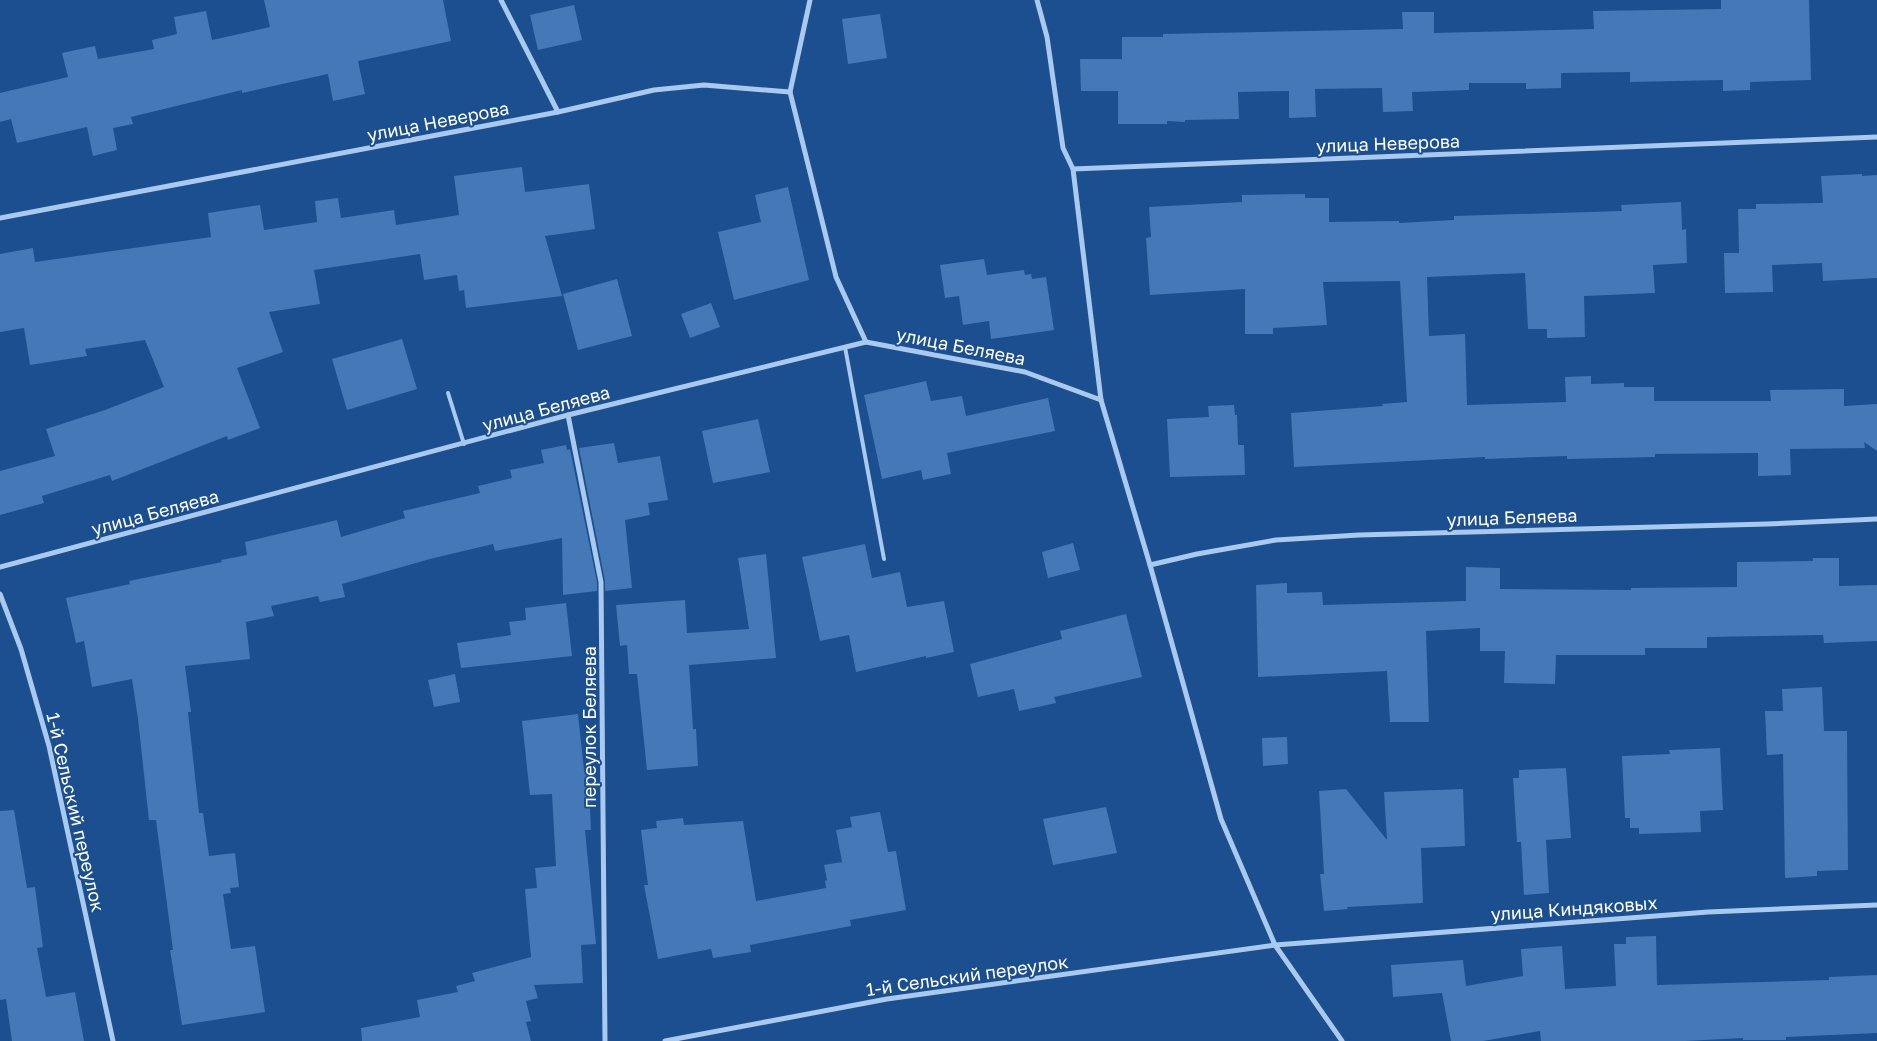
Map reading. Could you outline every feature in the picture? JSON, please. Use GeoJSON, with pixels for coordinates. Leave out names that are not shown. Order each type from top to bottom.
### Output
{"type":"FeatureCollection","features":[{"type":"Feature","properties":{"kind":"street"},"geometry":{"type":"LineString","coordinates":[[500,0],[558,112]]}},
{"type":"Feature","properties":{"kind":"street"},"geometry":{"type":"LineString","coordinates":[[810,0],[790,92],[836,277],[866,342]]}},
{"type":"Feature","properties":{"kind":"street"},"geometry":{"type":"LineString","coordinates":[[1037,0],[1047,37],[1063,148],[1073,169],[1101,400],[1150,565],[1221,819],[1274,945],[1342,1041]]}},
{"type":"Feature","properties":{"kind":"street","name":"улица Неверова"},"geometry":{"type":"LineString","coordinates":[[0,218],[558,112],[654,90],[704,85],[790,92]]}},
{"type":"Feature","properties":{"kind":"street","name":"улица Неверова"},"geometry":{"type":"LineString","coordinates":[[1073,169],[1877,137]]}},
{"type":"Feature","properties":{"kind":"street","name":"улица Беляева"},"geometry":{"type":"LineString","coordinates":[[0,567],[568,416],[866,342],[1025,372],[1101,400]]}},
{"type":"Feature","properties":{"kind":"street","name":"переулок Беляева"},"geometry":{"type":"LineString","coordinates":[[568,416],[601,582],[605,1041]]}},
{"type":"Feature","properties":{"kind":"street","name":"улица Беляева"},"geometry":{"type":"LineString","coordinates":[[1150,565],[1196,554],[1276,540],[1359,535],[1767,524],[1877,519]]}},
{"type":"Feature","properties":{"kind":"street","name":"1-й Сельский переулок"},"geometry":{"type":"LineString","coordinates":[[0,594],[22,649],[49,746],[113,1041]]}},
{"type":"Feature","properties":{"kind":"street","name":"улица Киндяковых"},"geometry":{"type":"LineString","coordinates":[[1274,945],[1708,912],[1877,905]]}},
{"type":"Feature","properties":{"kind":"street","name":"1-й Сельский переулок"},"geometry":{"type":"LineString","coordinates":[[665,1041],[887,999],[1274,945]]}},
{"type":"Feature","properties":{"kind":"lane"},"geometry":{"type":"LineString","coordinates":[[844,347],[884,559]]}},
{"type":"Feature","properties":{"kind":"lane"},"geometry":{"type":"LineString","coordinates":[[448,393],[464,444]]}},
{"type":"Feature","properties":{"kind":"building"},"geometry":{"type":"Polygon","coordinates":[[[264,0],[443,0],[451,41],[358,61],[365,94],[333,101],[328,74],[242,93],[242,90],[131,117],[133,124],[113,128],[117,150],[93,156],[87,127],[17,143],[11,119],[0,122],[0,93],[68,77],[62,53],[95,46],[98,59],[154,49],[152,40],[177,34],[174,17],[206,11],[212,40],[270,27],[264,0]]]}},
{"type":"Feature","properties":{"kind":"building"},"geometry":{"type":"Polygon","coordinates":[[[1721,0],[1809,0],[1811,80],[1750,82],[1750,90],[1723,91],[1723,80],[1630,82],[1630,72],[1561,73],[1561,88],[1526,89],[1526,83],[1469,83],[1469,90],[1412,92],[1413,111],[1383,112],[1382,88],[1315,89],[1316,117],[1289,118],[1289,91],[1238,92],[1239,119],[1167,121],[1167,124],[1118,124],[1118,91],[1081,91],[1080,59],[1122,59],[1122,37],[1163,37],[1163,34],[1403,29],[1402,12],[1434,12],[1434,33],[1594,29],[1593,11],[1721,9],[1721,0]]]}},
{"type":"Feature","properties":{"kind":"building"},"geometry":{"type":"Polygon","coordinates":[[[574,5],[582,40],[538,50],[530,15],[574,5]]]}},
{"type":"Feature","properties":{"kind":"building"},"geometry":{"type":"Polygon","coordinates":[[[880,14],[887,58],[848,64],[842,19],[880,14]]]}},
{"type":"Feature","properties":{"kind":"building"},"geometry":{"type":"Polygon","coordinates":[[[522,167],[525,192],[589,184],[595,229],[545,236],[562,296],[466,308],[464,290],[459,291],[457,275],[424,280],[420,254],[314,270],[320,304],[269,312],[283,352],[237,368],[260,428],[228,440],[227,436],[112,481],[110,475],[42,496],[44,503],[0,515],[0,471],[55,456],[46,429],[105,410],[164,387],[145,340],[85,349],[87,356],[30,365],[24,328],[0,332],[0,254],[33,248],[35,262],[211,237],[208,213],[260,205],[264,230],[317,222],[315,201],[338,198],[341,218],[394,210],[396,225],[459,215],[454,176],[522,167]]]}},
{"type":"Feature","properties":{"kind":"building"},"geometry":{"type":"Polygon","coordinates":[[[1862,174],[1862,176],[1877,175],[1877,278],[1823,281],[1822,263],[1772,265],[1773,292],[1725,293],[1724,253],[1739,253],[1738,209],[1756,209],[1756,204],[1823,203],[1821,176],[1862,174]]]}},
{"type":"Feature","properties":{"kind":"building"},"geometry":{"type":"Polygon","coordinates":[[[788,187],[809,280],[734,300],[718,232],[761,222],[755,195],[788,187]]]}},
{"type":"Feature","properties":{"kind":"building"},"geometry":{"type":"Polygon","coordinates":[[[1305,194],[1305,198],[1329,198],[1329,222],[1399,221],[1399,223],[1454,220],[1454,216],[1622,211],[1621,205],[1681,202],[1682,230],[1686,229],[1687,263],[1653,265],[1655,293],[1584,296],[1585,337],[1547,338],[1547,329],[1528,329],[1525,273],[1427,277],[1429,336],[1465,334],[1467,405],[1566,402],[1565,377],[1591,376],[1591,384],[1624,383],[1624,387],[1654,387],[1654,401],[1771,401],[1770,390],[1844,389],[1844,406],[1877,404],[1877,451],[1864,442],[1865,448],[1790,449],[1791,475],[1758,476],[1758,453],[1655,454],[1655,457],[1567,459],[1567,456],[1485,459],[1485,457],[1294,467],[1291,413],[1383,406],[1382,404],[1407,402],[1400,281],[1323,282],[1327,325],[1273,328],[1273,334],[1245,334],[1245,289],[1150,295],[1146,238],[1151,237],[1149,207],[1242,202],[1242,195],[1305,194]]]}},
{"type":"Feature","properties":{"kind":"building"},"geometry":{"type":"Polygon","coordinates":[[[984,259],[987,275],[1024,270],[1025,275],[1031,274],[1032,279],[1046,277],[1054,330],[991,339],[989,321],[963,325],[959,296],[945,298],[940,265],[984,259]]]}},
{"type":"Feature","properties":{"kind":"building"},"geometry":{"type":"Polygon","coordinates":[[[617,279],[632,336],[578,350],[563,294],[617,279]]]}},
{"type":"Feature","properties":{"kind":"building"},"geometry":{"type":"Polygon","coordinates":[[[711,303],[720,327],[690,338],[681,314],[711,303]]]}},
{"type":"Feature","properties":{"kind":"building"},"geometry":{"type":"Polygon","coordinates":[[[402,339],[417,389],[347,410],[332,359],[402,339]]]}},
{"type":"Feature","properties":{"kind":"building"},"geometry":{"type":"Polygon","coordinates":[[[926,381],[931,401],[962,396],[966,416],[1048,398],[1055,431],[947,453],[951,474],[923,480],[921,470],[882,479],[864,395],[926,381]]]}},
{"type":"Feature","properties":{"kind":"building"},"geometry":{"type":"Polygon","coordinates":[[[1234,405],[1235,415],[1237,415],[1238,445],[1244,445],[1245,475],[1170,477],[1167,419],[1209,417],[1208,406],[1234,405]]]}},
{"type":"Feature","properties":{"kind":"building"},"geometry":{"type":"Polygon","coordinates":[[[758,419],[770,472],[713,483],[702,431],[758,419]]]}},
{"type":"Feature","properties":{"kind":"building"},"geometry":{"type":"Polygon","coordinates":[[[614,443],[618,463],[660,456],[668,500],[648,503],[650,515],[625,520],[632,588],[605,591],[605,581],[579,448],[614,443]]]}},
{"type":"Feature","properties":{"kind":"building"},"geometry":{"type":"Polygon","coordinates":[[[566,445],[567,450],[570,449],[597,582],[597,591],[563,595],[562,538],[495,551],[493,544],[430,559],[342,584],[345,597],[320,602],[318,596],[271,606],[274,616],[246,622],[250,659],[185,666],[191,712],[188,712],[199,813],[203,813],[209,856],[235,853],[239,887],[230,888],[231,893],[223,894],[231,949],[255,946],[265,1012],[182,1025],[170,950],[173,950],[156,820],[149,820],[132,679],[92,687],[84,641],[76,643],[66,598],[130,584],[129,581],[247,555],[245,542],[337,520],[341,537],[405,518],[403,511],[480,493],[478,486],[512,478],[510,470],[544,463],[541,450],[566,445]]]}},
{"type":"Feature","properties":{"kind":"building"},"geometry":{"type":"Polygon","coordinates":[[[1073,543],[1080,570],[1048,578],[1042,552],[1073,543]]]}},
{"type":"Feature","properties":{"kind":"building"},"geometry":{"type":"Polygon","coordinates":[[[865,544],[872,578],[900,572],[907,607],[944,601],[954,652],[926,658],[926,656],[856,672],[849,635],[820,641],[802,557],[865,544]]]}},
{"type":"Feature","properties":{"kind":"building"},"geometry":{"type":"Polygon","coordinates":[[[766,554],[776,658],[689,665],[693,729],[696,729],[698,766],[647,770],[637,674],[629,674],[627,645],[620,646],[616,605],[685,600],[687,633],[749,629],[738,558],[766,554]]]}},
{"type":"Feature","properties":{"kind":"building"},"geometry":{"type":"Polygon","coordinates":[[[1813,558],[1839,558],[1839,586],[1877,585],[1877,641],[1824,643],[1823,635],[1707,637],[1707,648],[1645,648],[1645,655],[1556,655],[1555,684],[1504,683],[1505,651],[1480,651],[1480,628],[1426,631],[1429,722],[1390,722],[1387,671],[1258,677],[1256,585],[1287,583],[1287,593],[1322,592],[1323,605],[1466,601],[1466,567],[1500,568],[1500,589],[1631,590],[1631,588],[1737,587],[1737,562],[1813,561],[1813,558]]]}},
{"type":"Feature","properties":{"kind":"building"},"geometry":{"type":"Polygon","coordinates":[[[566,603],[572,656],[461,668],[457,643],[511,635],[509,622],[526,620],[525,608],[566,603]]]}},
{"type":"Feature","properties":{"kind":"building"},"geometry":{"type":"Polygon","coordinates":[[[1126,614],[1142,677],[1054,697],[1056,703],[1019,711],[1014,689],[978,697],[970,664],[1062,639],[1060,631],[1126,614]]]}},
{"type":"Feature","properties":{"kind":"building"},"geometry":{"type":"Polygon","coordinates":[[[455,674],[460,702],[434,707],[428,680],[455,674]]]}},
{"type":"Feature","properties":{"kind":"building"},"geometry":{"type":"Polygon","coordinates":[[[1822,687],[1824,731],[1847,731],[1848,870],[1817,871],[1817,876],[1785,878],[1783,754],[1767,755],[1765,711],[1783,711],[1782,689],[1822,687]]]}},
{"type":"Feature","properties":{"kind":"building"},"geometry":{"type":"Polygon","coordinates":[[[578,714],[584,770],[586,769],[589,787],[591,830],[585,830],[596,944],[581,945],[583,983],[534,985],[538,998],[526,1001],[531,1021],[526,1022],[531,1041],[362,1041],[361,1028],[420,1017],[417,1000],[458,992],[456,986],[475,981],[472,973],[531,957],[525,889],[537,888],[535,868],[556,866],[552,794],[530,795],[522,721],[578,714]]]}},
{"type":"Feature","properties":{"kind":"building"},"geometry":{"type":"Polygon","coordinates":[[[1287,737],[1288,764],[1263,766],[1262,738],[1287,737]]]}},
{"type":"Feature","properties":{"kind":"building"},"geometry":{"type":"Polygon","coordinates":[[[1720,748],[1723,810],[1700,811],[1701,832],[1639,834],[1639,828],[1630,828],[1630,818],[1625,818],[1622,756],[1670,754],[1669,750],[1720,748]]]}},
{"type":"Feature","properties":{"kind":"building"},"geometry":{"type":"Polygon","coordinates":[[[1566,768],[1571,838],[1546,840],[1549,893],[1524,895],[1521,842],[1517,842],[1513,778],[1519,778],[1519,770],[1566,768]]]}},
{"type":"Feature","properties":{"kind":"building"},"geometry":{"type":"Polygon","coordinates":[[[1346,789],[1387,840],[1384,792],[1463,789],[1465,846],[1421,848],[1423,903],[1347,907],[1348,909],[1324,911],[1320,874],[1324,874],[1319,791],[1346,789]]]}},
{"type":"Feature","properties":{"kind":"building"},"geometry":{"type":"Polygon","coordinates":[[[1106,807],[1117,853],[1053,865],[1043,819],[1106,807]]]}},
{"type":"Feature","properties":{"kind":"building"},"geometry":{"type":"Polygon","coordinates":[[[14,810],[27,888],[35,887],[43,947],[37,948],[46,997],[75,992],[84,1041],[12,1041],[6,999],[0,1000],[0,811],[14,810]]]}},
{"type":"Feature","properties":{"kind":"building"},"geometry":{"type":"Polygon","coordinates":[[[880,812],[888,852],[896,851],[906,910],[850,920],[851,926],[750,945],[751,952],[713,958],[711,949],[658,959],[644,885],[648,885],[641,830],[657,828],[656,821],[683,818],[684,825],[743,821],[756,901],[826,888],[825,881],[827,880],[824,865],[842,862],[836,830],[852,827],[850,817],[880,812]]]}},
{"type":"Feature","properties":{"kind":"building"},"geometry":{"type":"Polygon","coordinates":[[[1656,936],[1657,985],[1829,980],[1829,977],[1877,975],[1877,1033],[1786,1037],[1786,1040],[1743,1040],[1743,1038],[1685,1041],[1541,1041],[1540,1031],[1483,1041],[1451,1041],[1442,993],[1393,997],[1391,965],[1463,960],[1466,986],[1523,976],[1521,949],[1562,946],[1565,989],[1616,986],[1614,944],[1626,944],[1626,937],[1656,936]]]}}]}
